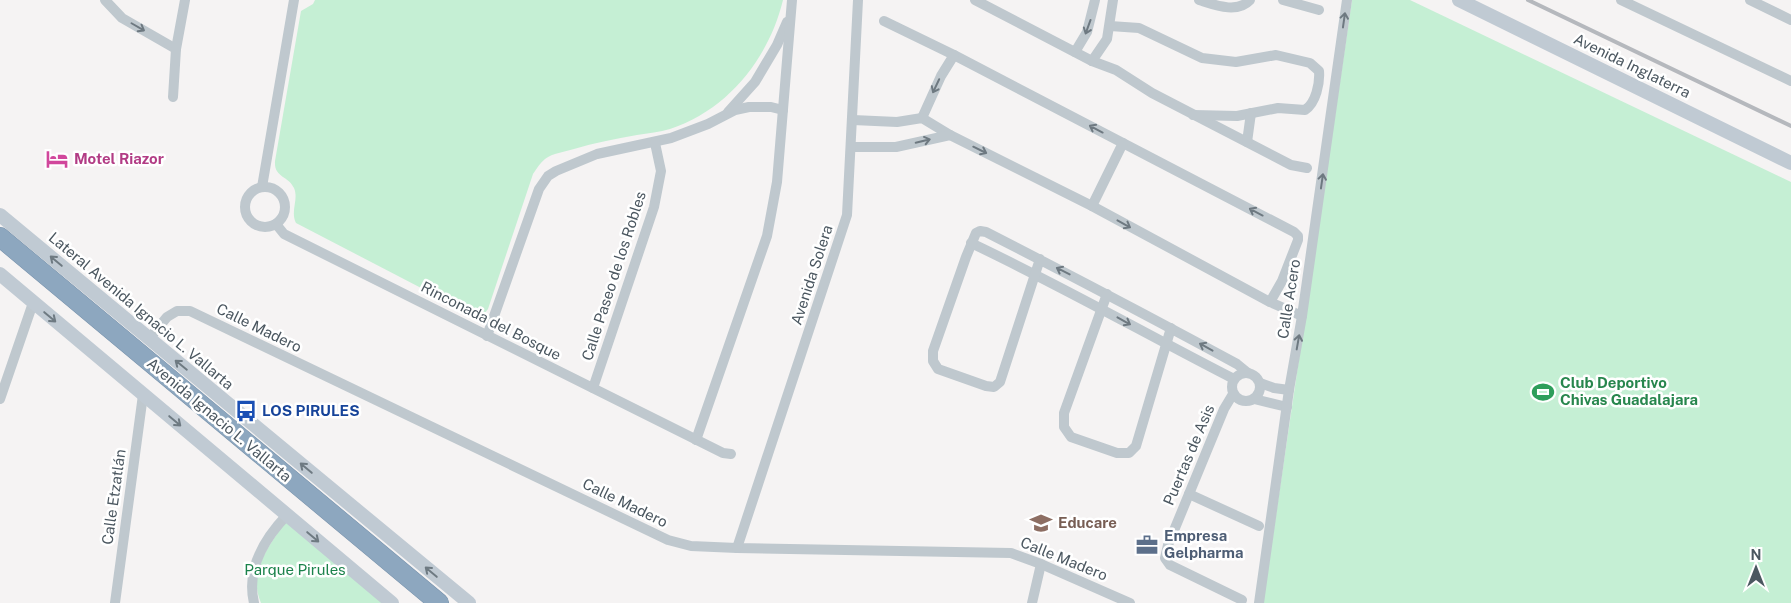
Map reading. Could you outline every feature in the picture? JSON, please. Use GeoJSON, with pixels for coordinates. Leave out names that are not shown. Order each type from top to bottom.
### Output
{"type":"FeatureCollection","features":[{"type":"Feature","properties":{"kind":"highway","name":"Avenida Ignacio L. Vallarta"},"geometry":{"type":"LineString","coordinates":[[0,237],[439,603]]}},
{"type":"Feature","properties":{"kind":"highway","name":"Avenida Ignacio L. Vallarta"},"geometry":{"type":"LineString","coordinates":[[0,253],[420,603]]}},
{"type":"Feature","properties":{"kind":"street"},"geometry":{"type":"LineString","coordinates":[[105,0],[122,18],[176,49]]}},
{"type":"Feature","properties":{"kind":"street"},"geometry":{"type":"LineString","coordinates":[[173,97],[176,49],[184,0]]}},
{"type":"Feature","properties":{"kind":"street"},"geometry":{"type":"LineString","coordinates":[[262,187],[294,0]]}},
{"type":"Feature","properties":{"kind":"street","name":"Avenida Solera"},"geometry":{"type":"LineString","coordinates":[[736,548],[843,229],[849,196],[858,0]]}},
{"type":"Feature","properties":{"kind":"street"},"geometry":{"type":"LineString","coordinates":[[975,0],[993,4],[1075,52],[1116,70],[1152,93],[1290,165],[1307,168]]}},
{"type":"Feature","properties":{"kind":"street"},"geometry":{"type":"LineString","coordinates":[[1092,61],[1106,42],[1110,26],[1112,0]]}},
{"type":"Feature","properties":{"kind":"street"},"geometry":{"type":"LineString","coordinates":[[1200,0],[1218,7],[1236,8],[1250,0]]}},
{"type":"Feature","properties":{"kind":"street"},"geometry":{"type":"LineString","coordinates":[[1283,0],[1319,10]]}},
{"type":"Feature","properties":{"kind":"street","name":"Calle Acero"},"geometry":{"type":"LineString","coordinates":[[1259,603],[1347,0]]}},
{"type":"Feature","properties":{"kind":"street","name":"Avenida Inglaterra"},"geometry":{"type":"LineString","coordinates":[[1459,0],[1791,163]]}},
{"type":"Feature","properties":{"kind":"street"},"geometry":{"type":"LineString","coordinates":[[1621,0],[1791,82]]}},
{"type":"Feature","properties":{"kind":"street"},"geometry":{"type":"LineString","coordinates":[[1750,0],[1791,20]]}},
{"type":"Feature","properties":{"kind":"street"},"geometry":{"type":"LineString","coordinates":[[1075,52],[1087,32],[1092,1]]}},
{"type":"Feature","properties":{"kind":"street"},"geometry":{"type":"LineString","coordinates":[[696,440],[767,236],[777,182],[792,5]]}},
{"type":"Feature","properties":{"kind":"street"},"geometry":{"type":"LineString","coordinates":[[488,336],[539,189],[548,176],[597,154],[655,143],[708,124],[728,112],[755,82],[777,45],[792,5]]}},
{"type":"Feature","properties":{"kind":"street"},"geometry":{"type":"LineString","coordinates":[[884,21],[954,55],[1294,232],[1298,236],[1298,240],[1282,281],[1270,302]]}},
{"type":"Feature","properties":{"kind":"street"},"geometry":{"type":"LineString","coordinates":[[1110,26],[1139,28],[1202,58],[1236,62],[1276,55],[1310,63],[1319,71],[1313,103],[1305,110],[1278,108],[1237,116],[1193,114]]}},
{"type":"Feature","properties":{"kind":"street"},"geometry":{"type":"LineString","coordinates":[[922,118],[941,76],[954,55]]}},
{"type":"Feature","properties":{"kind":"street"},"geometry":{"type":"LineString","coordinates":[[728,112],[749,107],[783,110]]}},
{"type":"Feature","properties":{"kind":"street"},"geometry":{"type":"LineString","coordinates":[[1246,142],[1251,113]]}},
{"type":"Feature","properties":{"kind":"street"},"geometry":{"type":"LineString","coordinates":[[852,120],[897,122],[922,118],[950,135],[1092,206],[1270,302],[1302,316]]}},
{"type":"Feature","properties":{"kind":"street"},"geometry":{"type":"LineString","coordinates":[[851,147],[896,147],[950,135]]}},
{"type":"Feature","properties":{"kind":"street","name":"Calle Paseo de los Robles"},"geometry":{"type":"LineString","coordinates":[[593,388],[654,207],[661,171],[655,143]]}},
{"type":"Feature","properties":{"kind":"street"},"geometry":{"type":"LineString","coordinates":[[1092,206],[1123,143]]}},
{"type":"Feature","properties":{"kind":"street"},"geometry":{"type":"LineString","coordinates":[[262,187],[270,187],[277,191],[282,196],[285,204],[285,212],[282,218],[276,224],[265,228],[253,224],[246,214],[245,202],[251,192],[262,187]]}},
{"type":"Feature","properties":{"kind":"street","name":"Lateral Avenida Ignacio L. Vallarta"},"geometry":{"type":"LineString","coordinates":[[0,215],[469,603]]}},
{"type":"Feature","properties":{"kind":"street","name":"Rinconada del Bosque"},"geometry":{"type":"LineString","coordinates":[[276,224],[284,234],[723,454],[731,454]]}},
{"type":"Feature","properties":{"kind":"street"},"geometry":{"type":"LineString","coordinates":[[1040,259],[1000,382],[994,387],[986,386],[938,369],[933,361],[933,351],[971,243],[976,233],[980,231],[986,232],[1040,259],[1237,364],[1256,376],[1260,383],[1260,392],[1254,399]]}},
{"type":"Feature","properties":{"kind":"street"},"geometry":{"type":"LineString","coordinates":[[971,243],[1035,273],[1234,379]]}},
{"type":"Feature","properties":{"kind":"street"},"geometry":{"type":"LineString","coordinates":[[0,274],[392,603]]}},
{"type":"Feature","properties":{"kind":"street"},"geometry":{"type":"LineString","coordinates":[[1107,294],[1064,413],[1064,427],[1070,437],[1117,453],[1129,453],[1136,446],[1171,328]]}},
{"type":"Feature","properties":{"kind":"street"},"geometry":{"type":"LineString","coordinates":[[0,399],[33,303]]}},
{"type":"Feature","properties":{"kind":"street","name":"Calle Madero"},"geometry":{"type":"LineString","coordinates":[[149,339],[167,317],[177,310],[190,311],[668,540],[691,546],[736,548],[1011,553],[1130,603]]}},
{"type":"Feature","properties":{"kind":"street"},"geometry":{"type":"LineString","coordinates":[[1248,372],[1240,374],[1234,379],[1231,387],[1234,394],[1243,401],[1254,399],[1287,407]]}},
{"type":"Feature","properties":{"kind":"street"},"geometry":{"type":"LineString","coordinates":[[1260,383],[1274,388],[1290,390]]}},
{"type":"Feature","properties":{"kind":"street","name":"Puertas de Asis"},"geometry":{"type":"LineString","coordinates":[[1234,394],[1224,409],[1168,545],[1165,558],[1170,565],[1242,600]]}},
{"type":"Feature","properties":{"kind":"street","name":"Calle Etzatlán"},"geometry":{"type":"LineString","coordinates":[[115,603],[143,395]]}},
{"type":"Feature","properties":{"kind":"street"},"geometry":{"type":"LineString","coordinates":[[1190,494],[1260,526]]}},
{"type":"Feature","properties":{"kind":"street"},"geometry":{"type":"LineString","coordinates":[[254,603],[251,584],[255,562],[273,529],[287,515]]}},
{"type":"Feature","properties":{"kind":"street"},"geometry":{"type":"LineString","coordinates":[[1032,603],[1041,564]]}},
{"type":"Feature","properties":{"kind":"green space"},"geometry":{"type":"Polygon","coordinates":[[[315,0],[783,0],[768,42],[756,61],[728,95],[710,109],[670,129],[589,145],[555,154],[542,162],[533,174],[488,309],[484,314],[475,316],[296,223],[294,219],[296,197],[294,188],[279,174],[275,167],[275,161],[301,11],[313,4],[315,0]]]}},
{"type":"Feature","properties":{"kind":"green space","name":"Club Deportivo Chivas Guadalajara"},"geometry":{"type":"Polygon","coordinates":[[[1352,0],[1410,0],[1791,182],[1791,603],[1263,603],[1352,0]]]}},
{"type":"Feature","properties":{"kind":"green space","name":"Parque Pirules"},"geometry":{"type":"Polygon","coordinates":[[[286,520],[385,603],[261,603],[257,591],[257,580],[262,559],[286,520]]]}},
{"type":"Feature","properties":{"kind":"railway"},"geometry":{"type":"LineString","coordinates":[[1528,0],[1791,126]]}},
{"type":"Feature","properties":{"kind":"place","name":"Motel Riazor"},"geometry":{"type":"Point","coordinates":[57,159]}},
{"type":"Feature","properties":{"kind":"place","name":"Club Deportivo Chivas Guadalajara"},"geometry":{"type":"Point","coordinates":[1543,392]}},
{"type":"Feature","properties":{"kind":"place","name":"LOS PIRULES"},"geometry":{"type":"Point","coordinates":[246,411]}},
{"type":"Feature","properties":{"kind":"place","name":"Educare"},"geometry":{"type":"Point","coordinates":[1041,523]}},
{"type":"Feature","properties":{"kind":"place","name":"Empresa Gelpharma"},"geometry":{"type":"Point","coordinates":[1147,545]}}]}
